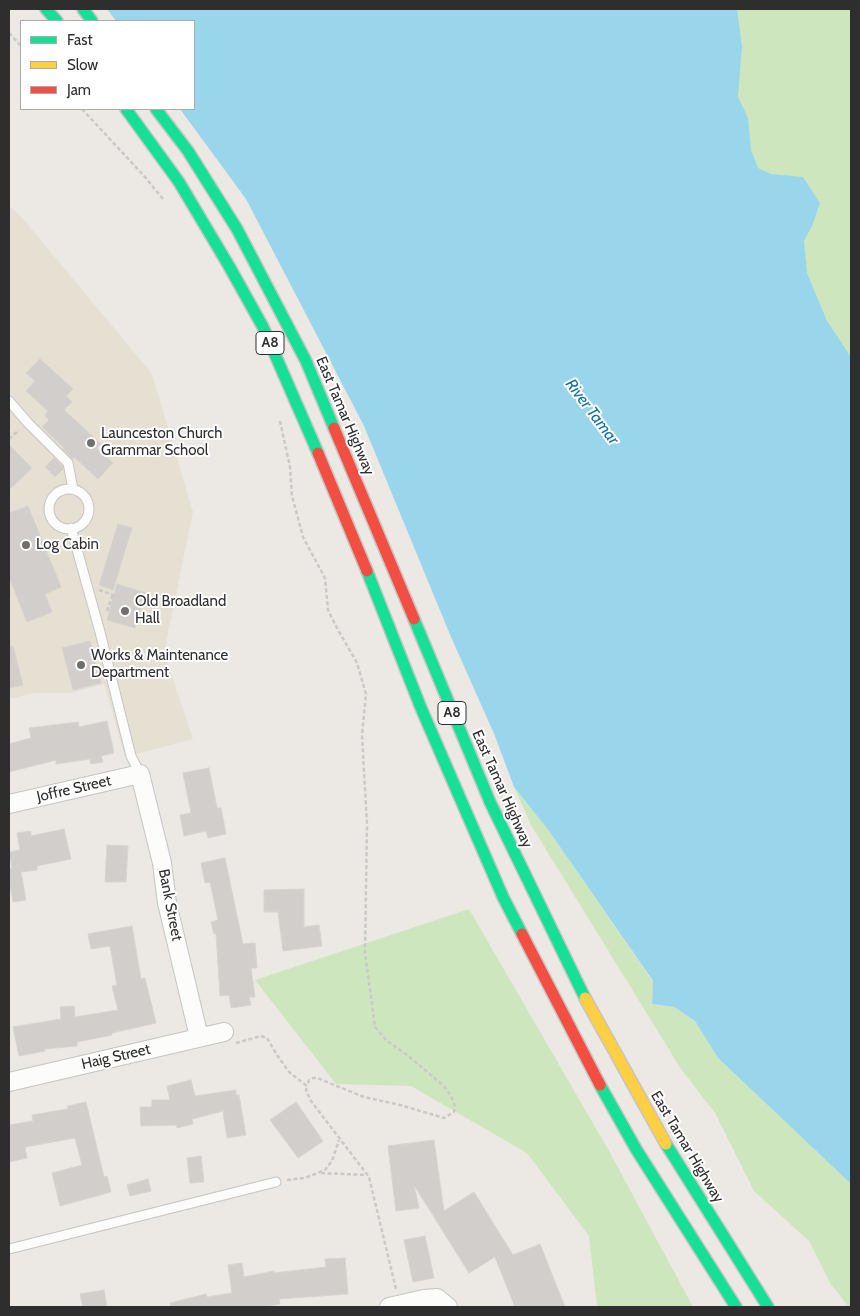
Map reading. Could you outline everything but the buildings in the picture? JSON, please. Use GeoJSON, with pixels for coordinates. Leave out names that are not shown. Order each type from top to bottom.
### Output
{"type":"FeatureCollection","features":[{"type":"Feature","properties":{"kind":"highway"},"geometry":{"type":"LineString","coordinates":[[46,9],[55,20]]}},
{"type":"Feature","properties":{"kind":"highway"},"geometry":{"type":"LineString","coordinates":[[83,9],[91,20]]}},
{"type":"Feature","properties":{"kind":"highway","name":"A8"},"geometry":{"type":"LineString","coordinates":[[127,110],[179,182],[229,266],[267,336],[350,529],[420,708],[503,897],[595,1077],[636,1148],[736,1307]]}},
{"type":"Feature","properties":{"kind":"highway","name":"East Tamar Highway"},"geometry":{"type":"LineString","coordinates":[[157,110],[192,158],[237,230],[306,361],[490,802],[591,1011],[659,1133],[768,1307]]}},
{"type":"Feature","properties":{"kind":"street","name":"Joffre Street"},"geometry":{"type":"LineString","coordinates":[[9,804],[140,774]]}},
{"type":"Feature","properties":{"kind":"street","name":"Bank Street"},"geometry":{"type":"LineString","coordinates":[[140,774],[162,863],[167,903],[199,1037]]}},
{"type":"Feature","properties":{"kind":"street","name":"Haig Street"},"geometry":{"type":"LineString","coordinates":[[9,1082],[199,1037],[229,1038]]}},
{"type":"Feature","properties":{"kind":"street"},"geometry":{"type":"LineString","coordinates":[[395,1306],[424,1299],[442,1303]]}},
{"type":"Feature","properties":{"kind":"lane"},"geometry":{"type":"LineString","coordinates":[[9,401],[68,463],[73,489]]}},
{"type":"Feature","properties":{"kind":"lane"},"geometry":{"type":"LineString","coordinates":[[73,489],[87,500],[88,512],[82,523],[71,528],[59,526],[51,517],[49,505],[52,499],[61,491],[73,489]]}},
{"type":"Feature","properties":{"kind":"lane"},"geometry":{"type":"LineString","coordinates":[[71,528],[131,756],[140,774]]}},
{"type":"Feature","properties":{"kind":"lane"},"geometry":{"type":"LineString","coordinates":[[9,1250],[276,1182]]}},
{"type":"Feature","properties":{"kind":"path"},"geometry":{"type":"LineString","coordinates":[[9,33],[20,45]]}},
{"type":"Feature","properties":{"kind":"path"},"geometry":{"type":"LineString","coordinates":[[83,110],[145,177],[168,205]]}},
{"type":"Feature","properties":{"kind":"path"},"geometry":{"type":"LineString","coordinates":[[278,415],[290,467],[292,496],[303,537],[325,578],[328,610],[357,663],[366,694],[362,735],[367,824],[365,953],[374,1027],[386,1040],[444,1086],[451,1096],[455,1107],[454,1112],[444,1118],[364,1097],[317,1078],[309,1080],[306,1086],[311,1101],[367,1174],[372,1186],[395,1306]]}},
{"type":"Feature","properties":{"kind":"path"},"geometry":{"type":"LineString","coordinates":[[88,587],[119,597]]}},
{"type":"Feature","properties":{"kind":"path"},"geometry":{"type":"LineString","coordinates":[[229,1038],[261,1036],[267,1038],[289,1072],[306,1086]]}},
{"type":"Feature","properties":{"kind":"path"},"geometry":{"type":"LineString","coordinates":[[276,1182],[304,1178],[325,1170],[332,1161],[340,1140]]}},
{"type":"Feature","properties":{"kind":"path"},"geometry":{"type":"LineString","coordinates":[[319,1173],[367,1174]]}},
{"type":"Feature","properties":{"kind":"shaded area","name":"Launceston Church Grammar School"},"geometry":{"type":"Polygon","coordinates":[[[9,205],[24,220],[152,374],[193,512],[164,653],[193,739],[125,757],[104,684],[71,693],[34,693],[9,699],[9,205]]]}},
{"type":"Feature","properties":{"kind":"green space"},"geometry":{"type":"Polygon","coordinates":[[[542,9],[851,9],[851,441],[542,9]]]}},
{"type":"Feature","properties":{"kind":"green space"},"geometry":{"type":"Polygon","coordinates":[[[514,787],[549,831],[653,982],[652,1004],[674,1007],[695,1021],[718,1058],[851,1184],[851,1307],[849,1307],[830,1283],[809,1241],[754,1191],[715,1113],[681,1069],[531,825],[514,787]]]}},
{"type":"Feature","properties":{"kind":"green space"},"geometry":{"type":"Polygon","coordinates":[[[469,909],[609,1151],[693,1307],[597,1307],[589,1236],[527,1153],[411,1086],[336,1084],[255,980],[469,909]]]}},
{"type":"Feature","properties":{"kind":"water","name":"River Tamar"},"geometry":{"type":"Polygon","coordinates":[[[107,9],[737,9],[742,46],[738,97],[748,118],[751,150],[758,168],[771,174],[803,177],[820,203],[813,224],[804,241],[807,273],[827,321],[851,357],[851,1184],[718,1058],[695,1021],[674,1007],[652,1004],[653,981],[549,831],[514,787],[495,736],[451,637],[364,426],[246,199],[181,110],[195,110],[195,20],[115,20],[107,9]]]}},
{"type":"Feature","properties":{"kind":"traffic: fast"},"geometry":{"type":"LineString","coordinates":[[46,9],[56,20]]}},
{"type":"Feature","properties":{"kind":"traffic: fast"},"geometry":{"type":"LineString","coordinates":[[83,9],[91,20]]}},
{"type":"Feature","properties":{"kind":"traffic: fast"},"geometry":{"type":"LineString","coordinates":[[127,110],[179,182],[229,266],[263,327],[318,453]]}},
{"type":"Feature","properties":{"kind":"traffic: fast"},"geometry":{"type":"LineString","coordinates":[[157,110],[188,151],[237,229],[306,361],[334,428]]}},
{"type":"Feature","properties":{"kind":"traffic: fast"},"geometry":{"type":"LineString","coordinates":[[367,571],[421,708],[503,897],[522,934]]}},
{"type":"Feature","properties":{"kind":"traffic: fast"},"geometry":{"type":"LineString","coordinates":[[414,619],[490,802],[585,998]]}},
{"type":"Feature","properties":{"kind":"traffic: fast"},"geometry":{"type":"LineString","coordinates":[[600,1085],[636,1149],[736,1307]]}},
{"type":"Feature","properties":{"kind":"traffic: fast"},"geometry":{"type":"LineString","coordinates":[[666,1144],[768,1307]]}},
{"type":"Feature","properties":{"kind":"traffic: slow"},"geometry":{"type":"LineString","coordinates":[[585,998],[666,1144]]}},
{"type":"Feature","properties":{"kind":"traffic: jam"},"geometry":{"type":"LineString","coordinates":[[334,428],[414,619]]}},
{"type":"Feature","properties":{"kind":"traffic: jam"},"geometry":{"type":"LineString","coordinates":[[318,453],[367,571]]}},
{"type":"Feature","properties":{"kind":"traffic: jam"},"geometry":{"type":"LineString","coordinates":[[522,934],[600,1085]]}},
{"type":"Feature","properties":{"kind":"place","name":"Launceston Church Grammar School"},"geometry":{"type":"Point","coordinates":[91,443]}},
{"type":"Feature","properties":{"kind":"place","name":"Log Cabin"},"geometry":{"type":"Point","coordinates":[26,545]}},
{"type":"Feature","properties":{"kind":"place","name":"Old Broadland Hall"},"geometry":{"type":"Point","coordinates":[125,611]}},
{"type":"Feature","properties":{"kind":"place","name":"Works & Maintenance Department"},"geometry":{"type":"Point","coordinates":[81,665]}}]}
